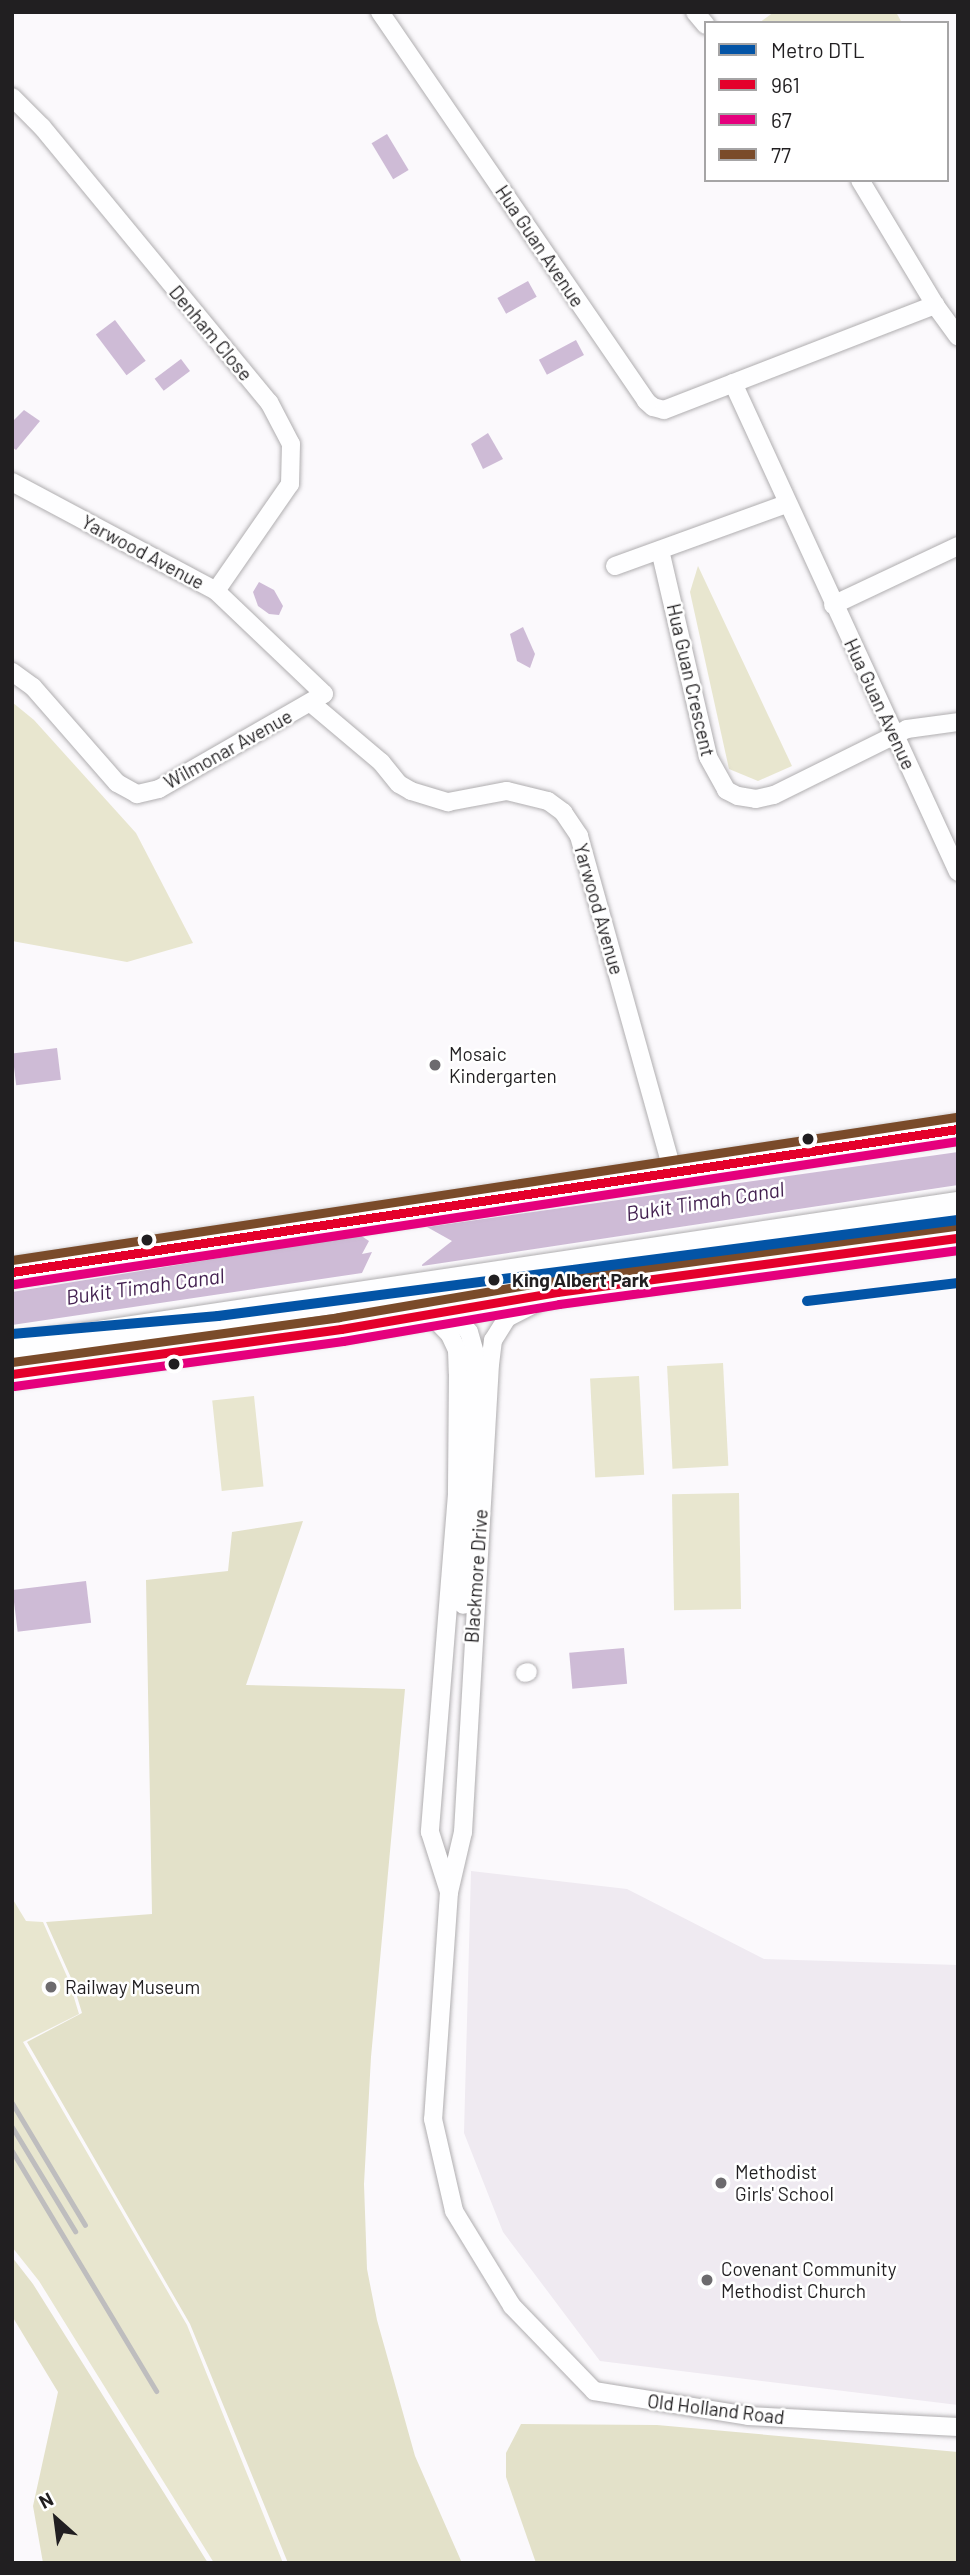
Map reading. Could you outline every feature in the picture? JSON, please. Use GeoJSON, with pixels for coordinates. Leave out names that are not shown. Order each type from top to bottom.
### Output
{"type":"FeatureCollection","features":[{"type":"Feature","properties":{"kind":"highway"},"geometry":{"type":"LineString","coordinates":[[12,1272],[958,1129]]}},
{"type":"Feature","properties":{"kind":"highway"},"geometry":{"type":"LineString","coordinates":[[15,1347],[958,1206]]}},
{"type":"Feature","properties":{"kind":"highway"},"geometry":{"type":"LineString","coordinates":[[12,1374],[341,1329],[556,1292],[958,1238]]}},
{"type":"Feature","properties":{"kind":"highway"},"geometry":{"type":"LineString","coordinates":[[668,1249],[689,1269],[702,1273]]}},
{"type":"Feature","properties":{"kind":"street","name":"Hua Guan Avenue"},"geometry":{"type":"LineString","coordinates":[[380,12],[646,401],[664,410],[935,306]]}},
{"type":"Feature","properties":{"kind":"street","name":"Denham Close"},"geometry":{"type":"LineString","coordinates":[[12,96],[42,127],[269,402],[291,444],[290,484],[216,591]]}},
{"type":"Feature","properties":{"kind":"street"},"geometry":{"type":"LineString","coordinates":[[861,182],[935,306],[958,337]]}},
{"type":"Feature","properties":{"kind":"street","name":"Hua Guan Avenue"},"geometry":{"type":"LineString","coordinates":[[733,383],[786,504],[958,872]]}},
{"type":"Feature","properties":{"kind":"street","name":"Yarwood Avenue"},"geometry":{"type":"LineString","coordinates":[[12,482],[216,591],[399,784],[427,798],[448,803],[507,791],[548,801],[563,812],[579,836],[673,1171]]}},
{"type":"Feature","properties":{"kind":"street"},"geometry":{"type":"LineString","coordinates":[[615,566],[786,504]]}},
{"type":"Feature","properties":{"kind":"street"},"geometry":{"type":"LineString","coordinates":[[834,605],[958,546]]}},
{"type":"Feature","properties":{"kind":"street","name":"Hua Guan Crescent"},"geometry":{"type":"LineString","coordinates":[[660,550],[708,757],[726,790],[738,796],[756,799],[774,796],[894,734]]}},
{"type":"Feature","properties":{"kind":"street","name":"Wilmonar Avenue"},"geometry":{"type":"LineString","coordinates":[[12,672],[33,687],[117,783],[137,794],[159,789],[318,699]]}},
{"type":"Feature","properties":{"kind":"street"},"geometry":{"type":"LineString","coordinates":[[894,734],[907,729],[958,722]]}},
{"type":"Feature","properties":{"kind":"street","name":"Blackmore Drive"},"geometry":{"type":"LineString","coordinates":[[512,2306],[454,2211],[433,2119],[449,1892],[463,1832],[473,1630],[493,1340],[507,1318],[556,1292]]}},
{"type":"Feature","properties":{"kind":"street"},"geometry":{"type":"LineString","coordinates":[[440,1312],[470,1332],[475,1353],[449,1892]]}},
{"type":"Feature","properties":{"kind":"street","name":"Old Holland Road"},"geometry":{"type":"LineString","coordinates":[[512,2306],[594,2391],[748,2416],[958,2427]]}},
{"type":"Feature","properties":{"kind":"shaded area"},"geometry":{"type":"Polygon","coordinates":[[[774,12],[896,12],[901,21],[762,21],[774,12]]]}},
{"type":"Feature","properties":{"kind":"shaded area"},"geometry":{"type":"Polygon","coordinates":[[[698,566],[792,766],[758,781],[729,769],[690,592],[698,566]]]}},
{"type":"Feature","properties":{"kind":"shaded area"},"geometry":{"type":"Polygon","coordinates":[[[12,702],[34,720],[136,833],[193,943],[127,962],[12,941],[12,702]]]}},
{"type":"Feature","properties":{"kind":"shaded area"},"geometry":{"type":"Polygon","coordinates":[[[723,1363],[728,1466],[672,1469],[667,1366],[723,1363]]]}},
{"type":"Feature","properties":{"kind":"shaded area"},"geometry":{"type":"Polygon","coordinates":[[[639,1376],[644,1475],[595,1477],[590,1379],[639,1376]]]}},
{"type":"Feature","properties":{"kind":"shaded area"},"geometry":{"type":"Polygon","coordinates":[[[254,1396],[264,1487],[222,1491],[212,1400],[254,1396]]]}},
{"type":"Feature","properties":{"kind":"shaded area"},"geometry":{"type":"Polygon","coordinates":[[[739,1493],[741,1609],[674,1610],[672,1494],[739,1493]]]}},
{"type":"Feature","properties":{"kind":"shaded area"},"geometry":{"type":"Polygon","coordinates":[[[303,1521],[246,1685],[405,1689],[371,2057],[364,2184],[367,2269],[377,2320],[415,2456],[462,2563],[288,2563],[190,2324],[27,2042],[82,2013],[72,1980],[46,1922],[152,1914],[146,1580],[228,1571],[232,1532],[303,1521]]]}},
{"type":"Feature","properties":{"kind":"shaded area","name":"Methodist Girls' School"},"geometry":{"type":"Polygon","coordinates":[[[471,1871],[627,1889],[764,1959],[958,1965],[958,2405],[600,2361],[503,2232],[464,2133],[471,1871]]]}},
{"type":"Feature","properties":{"kind":"shaded area"},"geometry":{"type":"Polygon","coordinates":[[[12,1898],[26,1921],[43,1922],[69,1981],[79,2014],[23,2042],[187,2325],[283,2563],[214,2563],[39,2281],[12,2247],[12,1898]]]}},
{"type":"Feature","properties":{"kind":"shaded area"},"geometry":{"type":"Polygon","coordinates":[[[12,2257],[33,2284],[208,2563],[43,2563],[33,2506],[58,2392],[12,2316],[12,2257]]]}},
{"type":"Feature","properties":{"kind":"shaded area"},"geometry":{"type":"Polygon","coordinates":[[[521,2424],[657,2425],[958,2452],[958,2563],[536,2563],[506,2477],[506,2453],[521,2424]]]}},
{"type":"Feature","properties":{"kind":"water"},"geometry":{"type":"Polygon","coordinates":[[[387,134],[409,170],[393,179],[372,143],[387,134]]]}},
{"type":"Feature","properties":{"kind":"water"},"geometry":{"type":"Polygon","coordinates":[[[528,281],[537,297],[506,314],[497,298],[528,281]]]}},
{"type":"Feature","properties":{"kind":"water"},"geometry":{"type":"Polygon","coordinates":[[[115,320],[146,361],[127,375],[96,334],[115,320]]]}},
{"type":"Feature","properties":{"kind":"water"},"geometry":{"type":"Polygon","coordinates":[[[576,340],[584,355],[547,375],[539,360],[576,340]]]}},
{"type":"Feature","properties":{"kind":"water"},"geometry":{"type":"Polygon","coordinates":[[[181,359],[190,371],[164,391],[155,379],[181,359]]]}},
{"type":"Feature","properties":{"kind":"water"},"geometry":{"type":"Polygon","coordinates":[[[24,410],[40,421],[16,450],[12,447],[12,422],[24,410]]]}},
{"type":"Feature","properties":{"kind":"water"},"geometry":{"type":"Polygon","coordinates":[[[488,433],[503,459],[483,469],[471,444],[488,433]]]}},
{"type":"Feature","properties":{"kind":"water"},"geometry":{"type":"Polygon","coordinates":[[[259,582],[274,590],[283,606],[279,615],[269,614],[258,606],[253,592],[259,582]]]}},
{"type":"Feature","properties":{"kind":"water"},"geometry":{"type":"Polygon","coordinates":[[[523,627],[535,654],[530,668],[517,661],[510,634],[523,627]]]}},
{"type":"Feature","properties":{"kind":"water"},"geometry":{"type":"Polygon","coordinates":[[[57,1048],[61,1080],[16,1085],[12,1053],[57,1048]]]}},
{"type":"Feature","properties":{"kind":"water","name":"Bukit Timah Canal"},"geometry":{"type":"Polygon","coordinates":[[[958,1152],[958,1185],[422,1266],[427,1227],[958,1152]]]}},
{"type":"Feature","properties":{"kind":"water","name":"Bukit Timah Canal"},"geometry":{"type":"Polygon","coordinates":[[[360,1235],[369,1241],[362,1254],[372,1252],[362,1273],[12,1325],[12,1292],[360,1235]]]}},
{"type":"Feature","properties":{"kind":"water"},"geometry":{"type":"Polygon","coordinates":[[[86,1581],[91,1623],[18,1632],[13,1590],[86,1581]]]}},
{"type":"Feature","properties":{"kind":"water"},"geometry":{"type":"Polygon","coordinates":[[[624,1648],[627,1684],[572,1689],[569,1653],[624,1648]]]}},
{"type":"Feature","properties":{"kind":"pier"},"geometry":{"type":"Polygon","coordinates":[[[427,1223],[427,1227],[452,1241],[419,1267],[423,1226],[427,1223]]]}},
{"type":"Feature","properties":{"kind":"railway"},"geometry":{"type":"LineString","coordinates":[[12,2103],[85,2225]]}},
{"type":"Feature","properties":{"kind":"railway"},"geometry":{"type":"LineString","coordinates":[[12,2127],[75,2231]]}},
{"type":"Feature","properties":{"kind":"railway"},"geometry":{"type":"LineString","coordinates":[[12,2151],[156,2391]]}},
{"type":"Feature","properties":{"kind":"metro line","name":"DTL"},"geometry":{"type":"LineString","coordinates":[[12,1334],[218,1316],[958,1220]]}},
{"type":"Feature","properties":{"kind":"metro line","name":"DTL"},"geometry":{"type":"LineString","coordinates":[[807,1301],[958,1283]]}},
{"type":"Feature","properties":{"kind":"transit line","name":"77"},"geometry":{"type":"LineString","coordinates":[[12,1260],[956,1117]]}},
{"type":"Feature","properties":{"kind":"transit line","name":"961"},"geometry":{"type":"LineString","coordinates":[[12,1272],[958,1129]]}},
{"type":"Feature","properties":{"kind":"transit line","name":"67"},"geometry":{"type":"LineString","coordinates":[[14,1284],[958,1141]]}},
{"type":"Feature","properties":{"kind":"transit line","name":"77"},"geometry":{"type":"LineString","coordinates":[[12,1362],[339,1317],[555,1280],[956,1226]]}},
{"type":"Feature","properties":{"kind":"transit line","name":"961"},"geometry":{"type":"LineString","coordinates":[[12,1374],[341,1329],[557,1292],[958,1238]]}},
{"type":"Feature","properties":{"kind":"transit line","name":"67"},"geometry":{"type":"LineString","coordinates":[[14,1386],[343,1341],[559,1304],[958,1250]]}},
{"type":"Feature","properties":{"kind":"place","name":"Mosaic Kindergarten"},"geometry":{"type":"Point","coordinates":[435,1065]}},
{"type":"Feature","properties":{"kind":"place","name":"King Albert Park"},"geometry":{"type":"Point","coordinates":[494,1280]}},
{"type":"Feature","properties":{"kind":"place","name":"Railway Museum"},"geometry":{"type":"Point","coordinates":[51,1987]}},
{"type":"Feature","properties":{"kind":"place","name":"Methodist Girls' School"},"geometry":{"type":"Point","coordinates":[721,2183]}},
{"type":"Feature","properties":{"kind":"place","name":"Covenant Community Methodist Church"},"geometry":{"type":"Point","coordinates":[707,2280]}}]}
